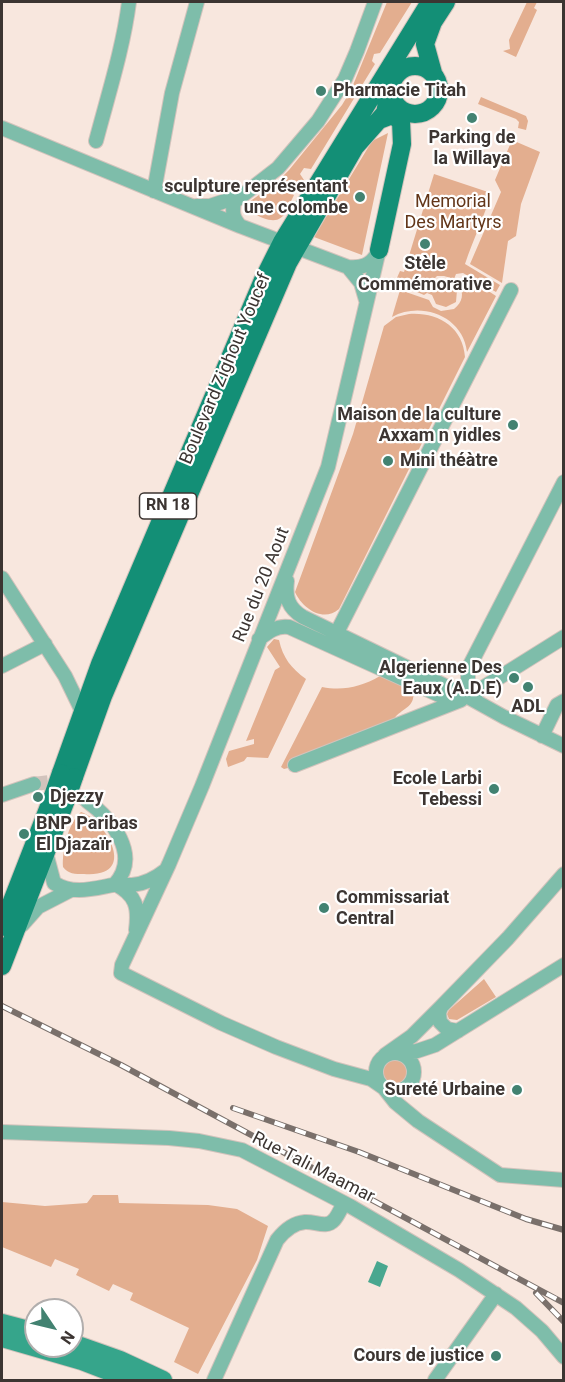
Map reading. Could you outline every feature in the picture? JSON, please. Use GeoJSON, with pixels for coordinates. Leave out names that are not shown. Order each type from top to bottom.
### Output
{"type":"FeatureCollection","features":[{"type":"Feature","properties":{"kind":"main road","name":"Boulevard Zighout Youcef"},"geometry":{"type":"LineString","coordinates":[[2,966],[8,930],[67,775],[103,696],[289,251],[365,106],[430,2]]}},
{"type":"Feature","properties":{"kind":"main road"},"geometry":{"type":"LineString","coordinates":[[402,144],[414,125],[438,98],[436,79],[425,44],[433,22],[446,2]]}},
{"type":"Feature","properties":{"kind":"main road"},"geometry":{"type":"LineString","coordinates":[[379,120],[387,107],[400,50]]}},
{"type":"Feature","properties":{"kind":"main road"},"geometry":{"type":"LineString","coordinates":[[365,106],[381,87],[392,82],[405,67],[427,69],[433,73]]}},
{"type":"Feature","properties":{"kind":"main road"},"geometry":{"type":"LineString","coordinates":[[392,82],[391,96],[400,109],[415,114],[430,109]]}},
{"type":"Feature","properties":{"kind":"main road"},"geometry":{"type":"LineString","coordinates":[[379,120],[392,115],[398,117],[403,126],[402,144],[379,250]]}},
{"type":"Feature","properties":{"kind":"main road","name":"Boulevard Zighout Youcef"},"geometry":{"type":"LineString","coordinates":[[67,775],[82,711],[100,664],[263,280],[289,251],[355,147],[379,120]]}},
{"type":"Feature","properties":{"kind":"main road","name":"Boulevard Zighout Youcef"},"geometry":{"type":"LineString","coordinates":[[8,930],[46,853],[59,798]]}},
{"type":"Feature","properties":{"kind":"main road"},"geometry":{"type":"LineString","coordinates":[[2,1323],[24,1329]]}},
{"type":"Feature","properties":{"kind":"main road"},"geometry":{"type":"LineString","coordinates":[[2,1338],[82,1361],[131,1380]]}},
{"type":"Feature","properties":{"kind":"main road"},"geometry":{"type":"LineString","coordinates":[[84,1347],[120,1360],[163,1380]]}},
{"type":"Feature","properties":{"kind":"street"},"geometry":{"type":"LineString","coordinates":[[96,141],[116,70],[129,2]]}},
{"type":"Feature","properties":{"kind":"street"},"geometry":{"type":"LineString","coordinates":[[154,191],[172,93],[197,2]]}},
{"type":"Feature","properties":{"kind":"street"},"geometry":{"type":"LineString","coordinates":[[240,226],[232,210],[234,202],[278,168],[318,121],[345,80],[372,4]]}},
{"type":"Feature","properties":{"kind":"street"},"geometry":{"type":"LineString","coordinates":[[2,128],[240,226],[289,251],[358,268],[368,264],[376,257],[379,250]]}},
{"type":"Feature","properties":{"kind":"street"},"geometry":{"type":"LineString","coordinates":[[186,204],[210,206],[240,196]]}},
{"type":"Feature","properties":{"kind":"street","name":"Rue du 20 Aout"},"geometry":{"type":"LineString","coordinates":[[351,1072],[334,1069],[221,1023],[123,976],[121,970],[160,874],[204,779],[259,639],[288,573],[328,467],[379,250]]}},
{"type":"Feature","properties":{"kind":"street"},"geometry":{"type":"LineString","coordinates":[[348,267],[361,283],[367,305]]}},
{"type":"Feature","properties":{"kind":"street"},"geometry":{"type":"LineString","coordinates":[[333,639],[510,290]]}},
{"type":"Feature","properties":{"kind":"street"},"geometry":{"type":"LineString","coordinates":[[468,697],[468,669],[564,482]]}},
{"type":"Feature","properties":{"kind":"street"},"geometry":{"type":"LineString","coordinates":[[288,573],[286,596],[289,606],[333,639],[446,698],[468,697]]}},
{"type":"Feature","properties":{"kind":"street"},"geometry":{"type":"LineString","coordinates":[[2,578],[63,671],[82,711]]}},
{"type":"Feature","properties":{"kind":"street"},"geometry":{"type":"LineString","coordinates":[[272,608],[273,616],[284,626],[333,639],[468,697],[564,746]]}},
{"type":"Feature","properties":{"kind":"street"},"geometry":{"type":"LineString","coordinates":[[259,639],[268,632],[284,626]]}},
{"type":"Feature","properties":{"kind":"street"},"geometry":{"type":"LineString","coordinates":[[295,765],[468,697],[564,637]]}},
{"type":"Feature","properties":{"kind":"street"},"geometry":{"type":"LineString","coordinates":[[2,666],[45,644]]}},
{"type":"Feature","properties":{"kind":"street"},"geometry":{"type":"LineString","coordinates":[[63,671],[81,682],[88,679],[100,664]]}},
{"type":"Feature","properties":{"kind":"street"},"geometry":{"type":"LineString","coordinates":[[542,736],[557,705],[564,701]]}},
{"type":"Feature","properties":{"kind":"street"},"geometry":{"type":"LineString","coordinates":[[2,795],[33,784]]}},
{"type":"Feature","properties":{"kind":"street"},"geometry":{"type":"LineString","coordinates":[[87,801],[117,830],[125,856],[135,870],[160,874]]}},
{"type":"Feature","properties":{"kind":"street"},"geometry":{"type":"LineString","coordinates":[[46,853],[54,883],[71,890],[94,889],[115,884],[135,885],[160,874]]}},
{"type":"Feature","properties":{"kind":"street"},"geometry":{"type":"LineString","coordinates":[[115,884],[123,873],[125,856]]}},
{"type":"Feature","properties":{"kind":"street"},"geometry":{"type":"LineString","coordinates":[[564,874],[508,938],[375,1071],[376,1078],[395,1102],[409,1114],[500,1175],[564,1180]]}},
{"type":"Feature","properties":{"kind":"street"},"geometry":{"type":"LineString","coordinates":[[115,884],[128,892],[133,900],[137,916],[135,938]]}},
{"type":"Feature","properties":{"kind":"street"},"geometry":{"type":"LineString","coordinates":[[8,930],[38,908],[71,890]]}},
{"type":"Feature","properties":{"kind":"street"},"geometry":{"type":"LineString","coordinates":[[351,1072],[388,1056],[417,1052],[435,1045],[564,964]]}},
{"type":"Feature","properties":{"kind":"street"},"geometry":{"type":"LineString","coordinates":[[441,1007],[440,1022],[447,1029],[458,1031]]}},
{"type":"Feature","properties":{"kind":"street"},"geometry":{"type":"LineString","coordinates":[[410,1037],[408,1049],[417,1052]]}},
{"type":"Feature","properties":{"kind":"street"},"geometry":{"type":"LineString","coordinates":[[414,1070],[419,1061],[435,1045]]}},
{"type":"Feature","properties":{"kind":"street"},"geometry":{"type":"LineString","coordinates":[[388,1056],[409,1058],[414,1070],[414,1076],[407,1087],[405,1102],[409,1114]]}},
{"type":"Feature","properties":{"kind":"street"},"geometry":{"type":"LineString","coordinates":[[351,1072],[371,1079],[384,1088],[396,1091],[407,1087]]}},
{"type":"Feature","properties":{"kind":"street"},"geometry":{"type":"LineString","coordinates":[[2,1123],[116,1126],[144,1136]]}},
{"type":"Feature","properties":{"kind":"street","name":"Rue Tali Maamar"},"geometry":{"type":"LineString","coordinates":[[2,1132],[144,1136],[199,1141],[242,1150],[344,1203],[459,1270],[516,1308],[542,1331],[564,1357]]}},
{"type":"Feature","properties":{"kind":"street"},"geometry":{"type":"LineString","coordinates":[[2,1141],[116,1143],[144,1136]]}},
{"type":"Feature","properties":{"kind":"street"},"geometry":{"type":"LineString","coordinates":[[214,1380],[277,1240],[285,1231],[296,1225],[307,1222],[326,1225],[333,1222],[344,1203]]}},
{"type":"Feature","properties":{"kind":"street"},"geometry":{"type":"LineString","coordinates":[[435,1380],[496,1294]]}},
{"type":"Feature","properties":{"kind":"green space"},"geometry":{"type":"Polygon","coordinates":[[[387,2],[412,2],[380,53],[374,54],[372,61],[375,64],[311,169],[304,168],[300,174],[304,180],[298,189],[281,178],[342,105],[351,90],[387,2]]]}},
{"type":"Feature","properties":{"kind":"green space"},"geometry":{"type":"Polygon","coordinates":[[[527,2],[537,2],[534,8],[537,10],[516,57],[503,51],[510,49],[509,40],[527,2]]]}},
{"type":"Feature","properties":{"kind":"green space"},"geometry":{"type":"Polygon","coordinates":[[[481,97],[526,116],[528,121],[526,130],[518,128],[519,122],[516,119],[478,104],[481,97]]]}},
{"type":"Feature","properties":{"kind":"green space"},"geometry":{"type":"Polygon","coordinates":[[[388,133],[362,255],[314,237],[372,141],[388,133]]]}},
{"type":"Feature","properties":{"kind":"green space"},"geometry":{"type":"Polygon","coordinates":[[[512,140],[540,152],[521,204],[516,236],[508,241],[502,283],[470,264],[501,192],[495,180],[512,140]]]}},
{"type":"Feature","properties":{"kind":"green space","name":"Memorial Des Martyrs"},"geometry":{"type":"Polygon","coordinates":[[[434,174],[491,193],[465,264],[500,285],[496,292],[463,273],[456,274],[454,279],[437,276],[434,279],[451,283],[457,290],[456,302],[446,307],[436,304],[432,295],[427,293],[424,295],[401,285],[396,280],[400,271],[404,272],[434,174]]]}},
{"type":"Feature","properties":{"kind":"green space"},"geometry":{"type":"Polygon","coordinates":[[[276,183],[294,195],[283,216],[270,220],[252,212],[247,206],[249,202],[276,183]]]}},
{"type":"Feature","properties":{"kind":"green space"},"geometry":{"type":"Polygon","coordinates":[[[464,275],[496,296],[467,352],[458,329],[439,315],[415,311],[403,312],[392,317],[400,290],[429,300],[433,307],[441,311],[454,309],[461,301],[462,291],[459,283],[464,275]]]}},
{"type":"Feature","properties":{"kind":"green space"},"geometry":{"type":"Polygon","coordinates":[[[409,314],[430,316],[447,324],[459,337],[465,357],[339,609],[333,613],[320,614],[308,608],[295,592],[353,434],[384,326],[396,317],[409,314]]]}},
{"type":"Feature","properties":{"kind":"green space"},"geometry":{"type":"Polygon","coordinates":[[[274,639],[279,640],[288,662],[306,679],[268,758],[247,757],[244,761],[228,767],[226,759],[229,751],[254,744],[254,739],[246,741],[275,670],[280,667],[267,647],[274,639]]]}},
{"type":"Feature","properties":{"kind":"green space"},"geometry":{"type":"Polygon","coordinates":[[[380,676],[413,691],[410,704],[394,719],[292,767],[284,769],[281,767],[322,687],[337,689],[352,687],[380,676]]]}},
{"type":"Feature","properties":{"kind":"green space"},"geometry":{"type":"Polygon","coordinates":[[[81,812],[99,825],[107,835],[112,847],[114,858],[111,867],[101,873],[75,874],[63,867],[67,838],[76,817],[81,812]]]}},
{"type":"Feature","properties":{"kind":"green space"},"geometry":{"type":"Polygon","coordinates":[[[484,979],[496,997],[457,1020],[449,1019],[447,1014],[449,1010],[484,979]]]}},
{"type":"Feature","properties":{"kind":"green space"},"geometry":{"type":"Polygon","coordinates":[[[395,1059],[404,1063],[408,1072],[404,1081],[395,1085],[386,1081],[382,1072],[386,1063],[395,1059]]]}},
{"type":"Feature","properties":{"kind":"green space"},"geometry":{"type":"Polygon","coordinates":[[[93,1195],[118,1195],[119,1203],[208,1205],[237,1209],[268,1226],[257,1260],[198,1374],[174,1362],[189,1328],[130,1300],[133,1293],[113,1284],[109,1291],[76,1275],[79,1269],[55,1259],[51,1267],[2,1247],[2,1202],[45,1206],[87,1203],[93,1195]]]}},
{"type":"Feature","properties":{"kind":"shaded area"},"geometry":{"type":"Polygon","coordinates":[[[377,1261],[388,1266],[380,1287],[368,1282],[377,1261]]]}},
{"type":"Feature","properties":{"kind":"tunnel"},"geometry":{"type":"LineString","coordinates":[[34,784],[50,782],[87,801]]}},
{"type":"Feature","properties":{"kind":"railway"},"geometry":{"type":"LineString","coordinates":[[2,1006],[121,1065],[564,1303]]}},
{"type":"Feature","properties":{"kind":"railway"},"geometry":{"type":"LineString","coordinates":[[233,1108],[359,1152],[526,1219],[564,1230]]}},
{"type":"Feature","properties":{"kind":"railway"},"geometry":{"type":"LineString","coordinates":[[536,1293],[564,1322]]}},
{"type":"Feature","properties":{"kind":"place","name":"Pharmacie Titah"},"geometry":{"type":"Point","coordinates":[321,91]}},
{"type":"Feature","properties":{"kind":"place","name":"Parking de la Willaya"},"geometry":{"type":"Point","coordinates":[472,118]}},
{"type":"Feature","properties":{"kind":"place","name":"sculpture représentant une colombe"},"geometry":{"type":"Point","coordinates":[360,197]}},
{"type":"Feature","properties":{"kind":"place","name":"Stèle Commémorative"},"geometry":{"type":"Point","coordinates":[425,244]}},
{"type":"Feature","properties":{"kind":"place","name":"Maison de la culture Axxam n yidles"},"geometry":{"type":"Point","coordinates":[513,425]}},
{"type":"Feature","properties":{"kind":"place","name":"Mini théàtre"},"geometry":{"type":"Point","coordinates":[388,461]}},
{"type":"Feature","properties":{"kind":"place","name":"Algerienne Des Eaux (A.D.E)"},"geometry":{"type":"Point","coordinates":[514,678]}},
{"type":"Feature","properties":{"kind":"place","name":"ADL"},"geometry":{"type":"Point","coordinates":[528,687]}},
{"type":"Feature","properties":{"kind":"place","name":"Ecole Larbi Tebessi"},"geometry":{"type":"Point","coordinates":[494,789]}},
{"type":"Feature","properties":{"kind":"place","name":"Djezzy"},"geometry":{"type":"Point","coordinates":[38,797]}},
{"type":"Feature","properties":{"kind":"place","name":"BNP Paribas El Djazaïr"},"geometry":{"type":"Point","coordinates":[24,834]}},
{"type":"Feature","properties":{"kind":"place","name":"Commissariat Central"},"geometry":{"type":"Point","coordinates":[324,908]}},
{"type":"Feature","properties":{"kind":"place","name":"Sureté Urbaine"},"geometry":{"type":"Point","coordinates":[517,1090]}},
{"type":"Feature","properties":{"kind":"place","name":"Cours de justice"},"geometry":{"type":"Point","coordinates":[496,1356]}}]}
